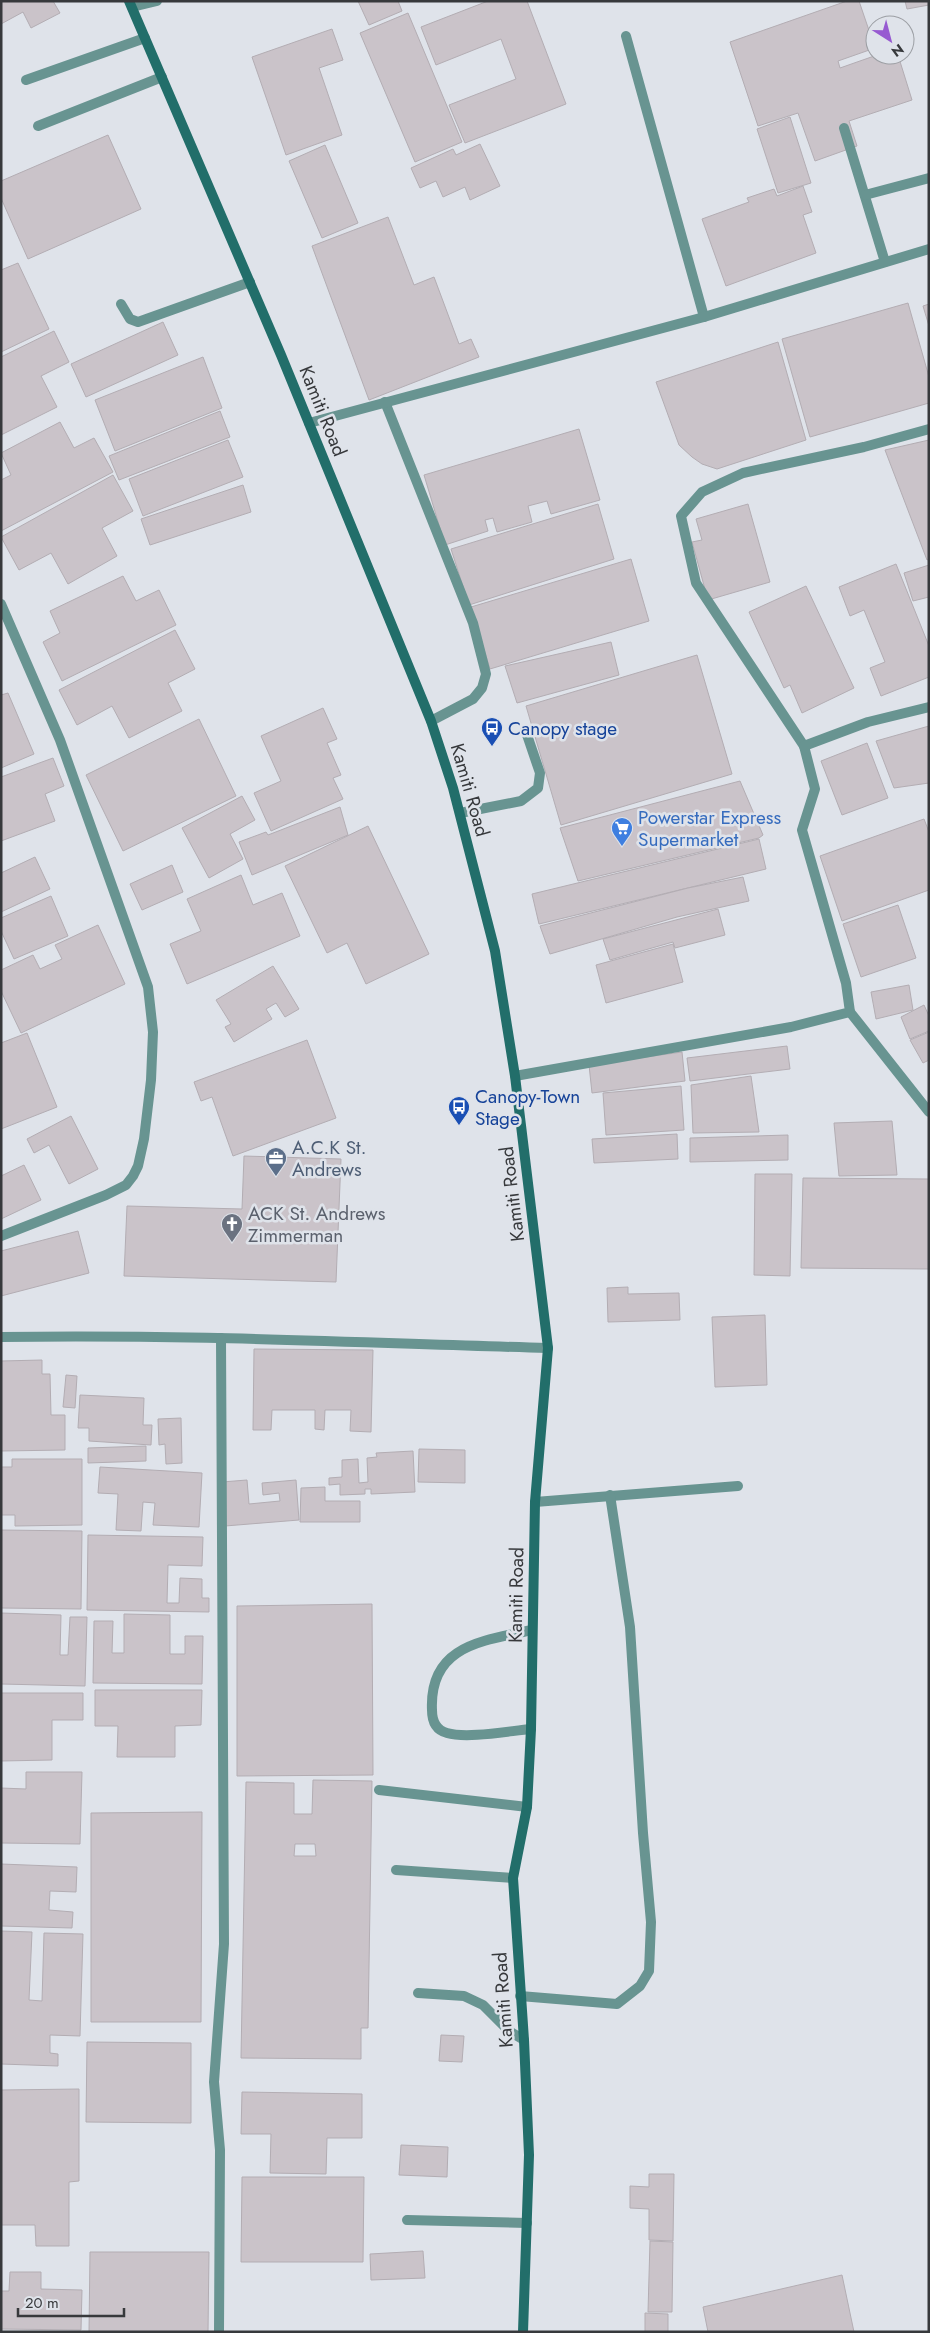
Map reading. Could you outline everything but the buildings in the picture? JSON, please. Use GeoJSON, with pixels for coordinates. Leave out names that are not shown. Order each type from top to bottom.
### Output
{"type":"FeatureCollection","features":[{"type":"Feature","properties":{"kind":"main road","name":"Kamiti Road"},"geometry":{"type":"LineString","coordinates":[[130,4],[309,422],[431,721],[460,813],[495,951],[515,1076],[548,1348],[535,1502],[531,1729],[527,1807],[513,1878],[524,2040],[528,2156],[523,2332]]}},
{"type":"Feature","properties":{"kind":"street"},"geometry":{"type":"LineString","coordinates":[[130,4],[157,1]]}},
{"type":"Feature","properties":{"kind":"street"},"geometry":{"type":"LineString","coordinates":[[626,36],[704,317]]}},
{"type":"Feature","properties":{"kind":"street"},"geometry":{"type":"LineString","coordinates":[[26,80],[145,38]]}},
{"type":"Feature","properties":{"kind":"street"},"geometry":{"type":"LineString","coordinates":[[38,126],[162,77]]}},
{"type":"Feature","properties":{"kind":"street"},"geometry":{"type":"LineString","coordinates":[[844,128],[885,262]]}},
{"type":"Feature","properties":{"kind":"street"},"geometry":{"type":"LineString","coordinates":[[865,195],[929,178]]}},
{"type":"Feature","properties":{"kind":"street"},"geometry":{"type":"LineString","coordinates":[[309,422],[704,317],[929,249]]}},
{"type":"Feature","properties":{"kind":"street"},"geometry":{"type":"LineString","coordinates":[[121,304],[130,319],[138,322],[250,282]]}},
{"type":"Feature","properties":{"kind":"street"},"geometry":{"type":"LineString","coordinates":[[385,402],[473,623],[486,674],[482,688],[474,699],[431,721]]}},
{"type":"Feature","properties":{"kind":"street"},"geometry":{"type":"LineString","coordinates":[[929,429],[864,447],[742,473],[702,492],[681,516],[696,583],[804,746],[815,789],[802,830],[846,983],[850,1012],[929,1112]]}},
{"type":"Feature","properties":{"kind":"street"},"geometry":{"type":"LineString","coordinates":[[1,604],[60,740],[109,877],[148,988],[153,1032],[151,1080],[144,1139],[138,1166],[133,1176],[126,1185],[106,1195],[1,1236]]}},
{"type":"Feature","properties":{"kind":"street"},"geometry":{"type":"LineString","coordinates":[[804,746],[868,722],[929,707]]}},
{"type":"Feature","properties":{"kind":"street"},"geometry":{"type":"LineString","coordinates":[[460,813],[521,801],[538,788],[540,773],[525,729]]}},
{"type":"Feature","properties":{"kind":"street"},"geometry":{"type":"LineString","coordinates":[[515,1076],[791,1027],[850,1012]]}},
{"type":"Feature","properties":{"kind":"street"},"geometry":{"type":"LineString","coordinates":[[1,1337],[221,1338],[548,1348]]}},
{"type":"Feature","properties":{"kind":"street"},"geometry":{"type":"LineString","coordinates":[[219,2332],[220,2150],[214,2082],[224,1944],[221,1338]]}},
{"type":"Feature","properties":{"kind":"street"},"geometry":{"type":"LineString","coordinates":[[535,1502],[738,1486]]}},
{"type":"Feature","properties":{"kind":"street"},"geometry":{"type":"LineString","coordinates":[[520,1996],[618,2004],[640,1986],[649,1971],[651,1922],[642,1833],[630,1628],[610,1495]]}},
{"type":"Feature","properties":{"kind":"street"},"geometry":{"type":"LineString","coordinates":[[531,1729],[463,1735],[447,1733],[436,1728],[432,1720],[432,1706],[436,1676],[453,1655],[475,1643],[532,1630]]}},
{"type":"Feature","properties":{"kind":"street"},"geometry":{"type":"LineString","coordinates":[[379,1790],[527,1807]]}},
{"type":"Feature","properties":{"kind":"street"},"geometry":{"type":"LineString","coordinates":[[396,1870],[513,1878]]}},
{"type":"Feature","properties":{"kind":"street"},"geometry":{"type":"LineString","coordinates":[[418,1993],[464,1996],[483,2005],[509,2031],[524,2040]]}},
{"type":"Feature","properties":{"kind":"street"},"geometry":{"type":"LineString","coordinates":[[406,2220],[527,2222]]}},
{"type":"Feature","properties":{"kind":"place","name":"Canopy stage"},"geometry":{"type":"Point","coordinates":[492,747]}},
{"type":"Feature","properties":{"kind":"place","name":"Powerstar Express Supermarket"},"geometry":{"type":"Point","coordinates":[622,847]}},
{"type":"Feature","properties":{"kind":"place","name":"Canopy-Town Stage"},"geometry":{"type":"Point","coordinates":[459,1126]}},
{"type":"Feature","properties":{"kind":"place","name":"A.C.K St. Andrews"},"geometry":{"type":"Point","coordinates":[276,1177]}},
{"type":"Feature","properties":{"kind":"place","name":"ACK St. Andrews Zimmerman"},"geometry":{"type":"Point","coordinates":[232,1243]}}]}
